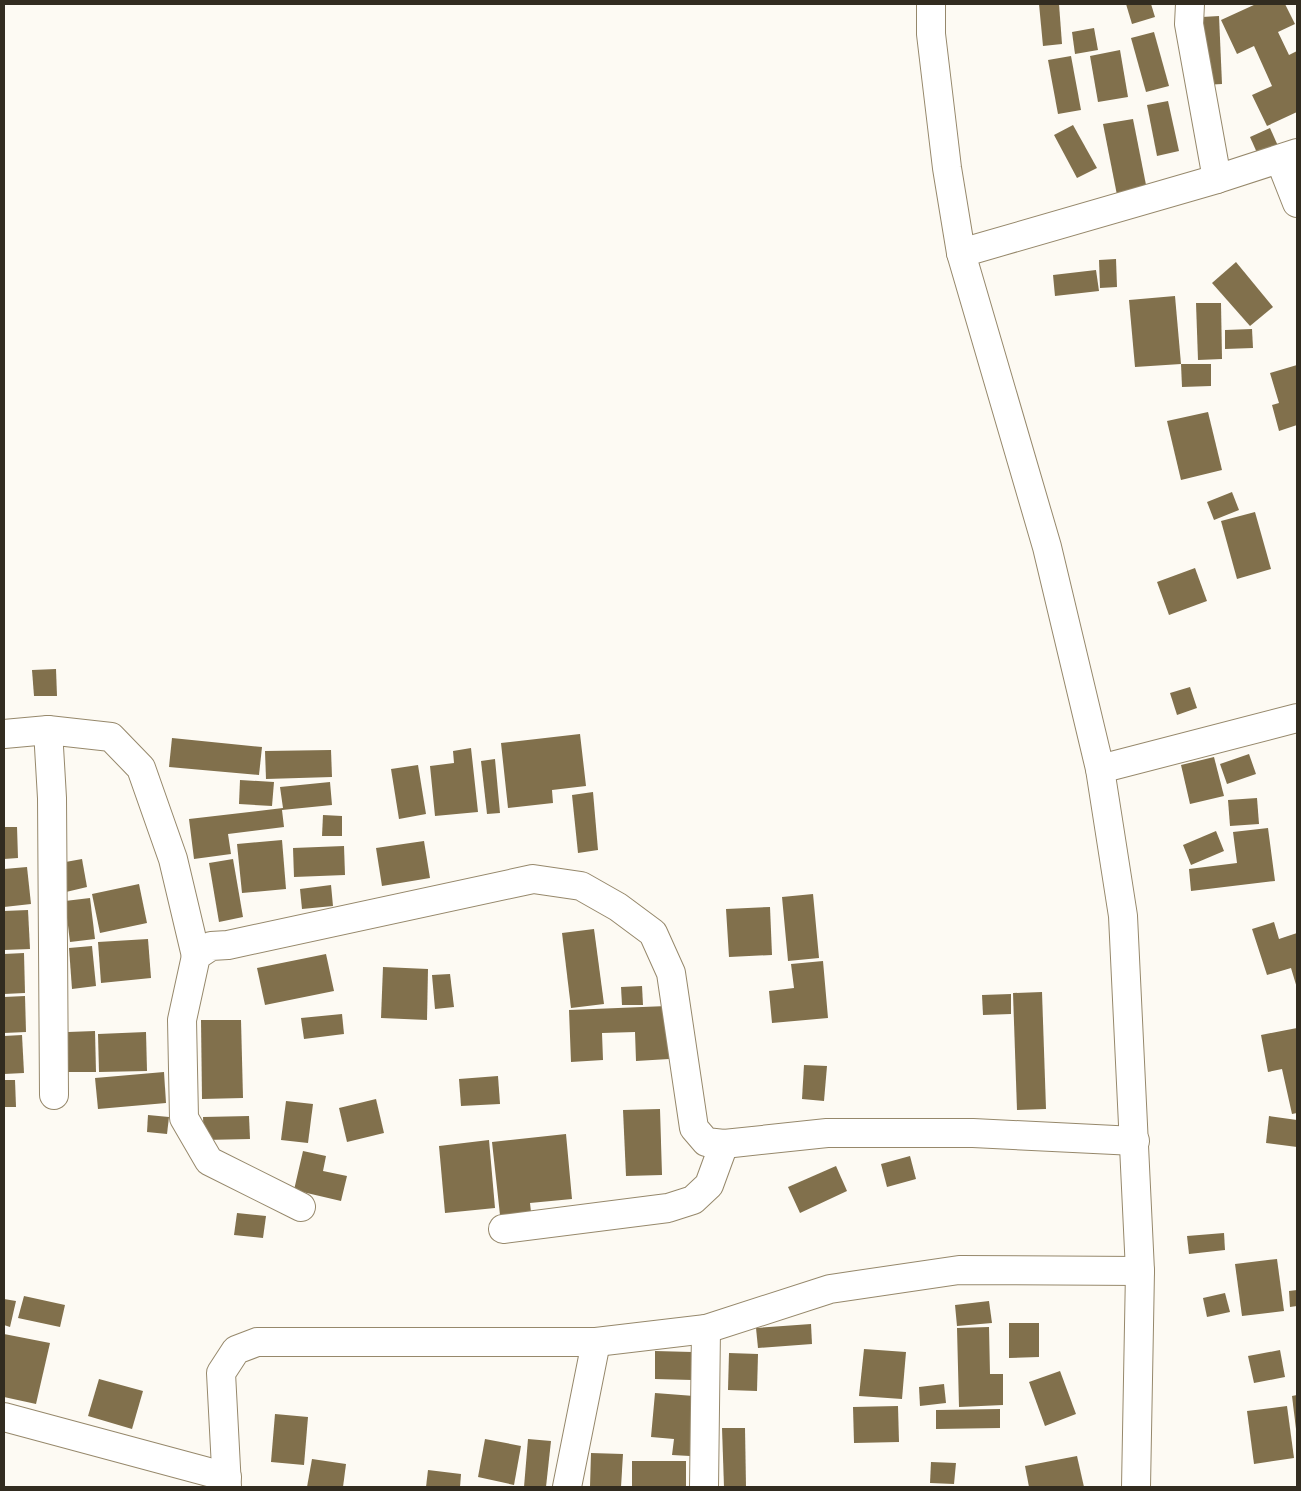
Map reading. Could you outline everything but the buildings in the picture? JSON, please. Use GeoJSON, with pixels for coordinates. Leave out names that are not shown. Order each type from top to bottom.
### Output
{"type":"FeatureCollection","features":[{"type":"Feature","properties":{"kind":"street"},"geometry":{"type":"LineString","coordinates":[[932,4],[932,44],[961,253],[1047,547],[1100,769],[1124,916],[1140,1271],[1136,1487]]}},
{"type":"Feature","properties":{"kind":"street"},"geometry":{"type":"LineString","coordinates":[[1190,4],[1189,24],[1217,179]]}},
{"type":"Feature","properties":{"kind":"street"},"geometry":{"type":"LineString","coordinates":[[961,253],[1289,157],[1297,203]]}},
{"type":"Feature","properties":{"kind":"street"},"geometry":{"type":"LineString","coordinates":[[1100,769],[1297,718]]}},
{"type":"Feature","properties":{"kind":"street"},"geometry":{"type":"LineString","coordinates":[[48,730],[52,798],[54,1095]]}},
{"type":"Feature","properties":{"kind":"street"},"geometry":{"type":"LineString","coordinates":[[4,734],[48,730],[111,737],[141,768],[173,859],[196,956],[182,1020],[184,1118],[208,1161],[301,1207]]}},
{"type":"Feature","properties":{"kind":"street"},"geometry":{"type":"LineString","coordinates":[[196,956],[211,946],[238,943],[534,879],[581,886],[618,907],[653,933],[671,972],[694,1128],[706,1142],[724,1144],[827,1133],[973,1133],[1135,1141]]}},
{"type":"Feature","properties":{"kind":"street"},"geometry":{"type":"LineString","coordinates":[[504,1229],[668,1208],[693,1200],[709,1185],[724,1144]]}},
{"type":"Feature","properties":{"kind":"street"},"geometry":{"type":"LineString","coordinates":[[4,1417],[227,1482],[221,1373],[236,1350],[257,1342],[596,1342],[706,1329],[830,1289],[959,1270],[1140,1271]]}},
{"type":"Feature","properties":{"kind":"street"},"geometry":{"type":"LineString","coordinates":[[704,1487],[706,1329]]}},
{"type":"Feature","properties":{"kind":"street"},"geometry":{"type":"LineString","coordinates":[[567,1487],[596,1342]]}}]}
